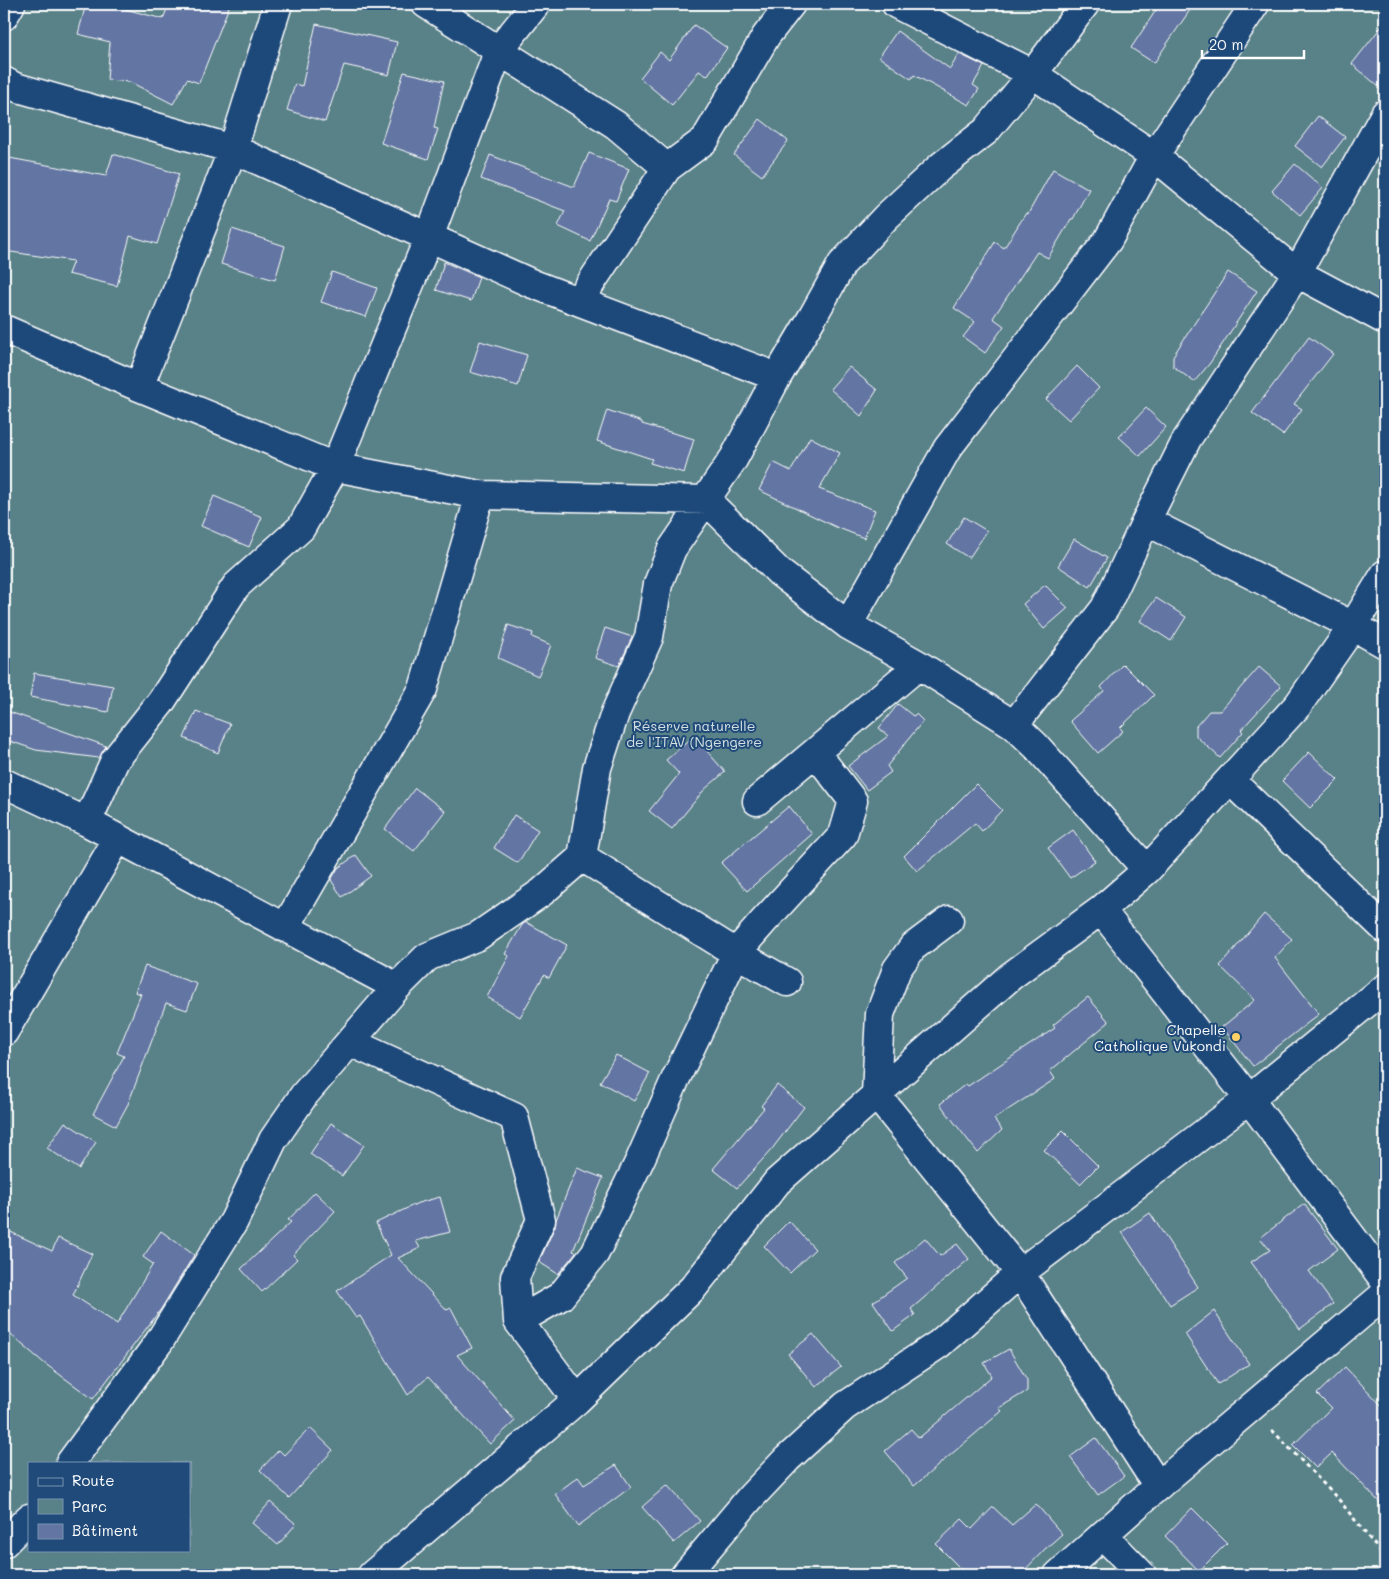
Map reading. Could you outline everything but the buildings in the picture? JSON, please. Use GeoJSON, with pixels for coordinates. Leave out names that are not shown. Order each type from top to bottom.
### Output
{"type":"FeatureCollection","features":[{"type":"Feature","properties":{"kind":"street"},"geometry":{"type":"LineString","coordinates":[[4,16],[10,4]]}},
{"type":"Feature","properties":{"kind":"street"},"geometry":{"type":"LineString","coordinates":[[139,387],[233,149],[278,4]]}},
{"type":"Feature","properties":{"kind":"street"},"geometry":{"type":"LineString","coordinates":[[426,4],[616,125],[667,168]]}},
{"type":"Feature","properties":{"kind":"street"},"geometry":{"type":"LineString","coordinates":[[87,822],[116,760],[161,702],[236,586],[301,528],[335,467],[429,237],[499,50],[536,4]]}},
{"type":"Feature","properties":{"kind":"street"},"geometry":{"type":"LineString","coordinates":[[579,301],[667,168],[705,140],[766,36],[791,4]]}},
{"type":"Feature","properties":{"kind":"street"},"geometry":{"type":"LineString","coordinates":[[896,4],[1033,74],[1154,156],[1297,273],[1385,320]]}},
{"type":"Feature","properties":{"kind":"street"},"geometry":{"type":"LineString","coordinates":[[71,1462],[159,1342],[234,1222],[273,1140],[304,1095],[397,987],[427,957],[478,936],[542,892],[582,857],[597,768],[615,713],[649,637],[658,584],[672,549],[734,458],[777,377],[814,316],[842,264],[886,217],[940,167],[986,131],[1033,74],[1085,4]]}},
{"type":"Feature","properties":{"kind":"street"},"geometry":{"type":"LineString","coordinates":[[848,625],[947,449],[1108,240],[1154,156],[1255,4]]}},
{"type":"Feature","properties":{"kind":"street"},"geometry":{"type":"LineString","coordinates":[[4,81],[15,87],[233,149],[533,284],[777,377]]}},
{"type":"Feature","properties":{"kind":"street"},"geometry":{"type":"LineString","coordinates":[[1014,725],[1105,608],[1187,439],[1297,273],[1385,114]]}},
{"type":"Feature","properties":{"kind":"street"},"geometry":{"type":"LineString","coordinates":[[4,329],[139,387],[335,467],[480,495],[706,500],[780,573],[848,625],[918,665],[1014,725],[1036,746],[1147,870]]}},
{"type":"Feature","properties":{"kind":"street"},"geometry":{"type":"LineString","coordinates":[[285,928],[423,689],[480,495]]}},
{"type":"Feature","properties":{"kind":"street"},"geometry":{"type":"LineString","coordinates":[[1146,521],[1385,644]]}},
{"type":"Feature","properties":{"kind":"street"},"geometry":{"type":"LineString","coordinates":[[372,1575],[577,1400],[693,1288],[776,1182],[1011,976],[1100,910],[1147,870],[1298,705],[1385,574]]}},
{"type":"Feature","properties":{"kind":"street"},"geometry":{"type":"LineString","coordinates":[[757,801],[918,665]]}},
{"type":"Feature","properties":{"kind":"street"},"geometry":{"type":"LineString","coordinates":[[518,1322],[561,1296],[595,1253],[736,953],[843,835],[854,801],[816,753]]}},
{"type":"Feature","properties":{"kind":"street"},"geometry":{"type":"LineString","coordinates":[[1230,780],[1385,929]]}},
{"type":"Feature","properties":{"kind":"street"},"geometry":{"type":"LineString","coordinates":[[4,783],[118,838],[397,987]]}},
{"type":"Feature","properties":{"kind":"street"},"geometry":{"type":"LineString","coordinates":[[4,1032],[118,838]]}},
{"type":"Feature","properties":{"kind":"street"},"geometry":{"type":"LineString","coordinates":[[582,857],[736,953],[787,982]]}},
{"type":"Feature","properties":{"kind":"street"},"geometry":{"type":"LineString","coordinates":[[1100,910],[1249,1099],[1385,1281]]}},
{"type":"Feature","properties":{"kind":"street"},"geometry":{"type":"LineString","coordinates":[[948,920],[913,947],[897,969],[880,1014],[876,1094],[1020,1273],[1158,1486]]}},
{"type":"Feature","properties":{"kind":"street"},"geometry":{"type":"LineString","coordinates":[[684,1575],[757,1491],[845,1406],[939,1344],[1020,1273],[1249,1099],[1385,988]]}},
{"type":"Feature","properties":{"kind":"street"},"geometry":{"type":"LineString","coordinates":[[350,1042],[514,1117],[541,1220],[515,1276],[518,1322],[577,1400]]}},
{"type":"Feature","properties":{"kind":"street"},"geometry":{"type":"LineString","coordinates":[[1058,1575],[1158,1486],[1385,1294]]}},
{"type":"Feature","properties":{"kind":"street"},"geometry":{"type":"LineString","coordinates":[[4,1543],[28,1519]]}},
{"type":"Feature","properties":{"kind":"street"},"geometry":{"type":"LineString","coordinates":[[1103,1536],[1142,1575]]}},
{"type":"Feature","properties":{"kind":"path"},"geometry":{"type":"LineString","coordinates":[[1251,1407],[1340,1501],[1385,1558]]}},
{"type":"Feature","properties":{"kind":"green space","name":"Réserve naturelle de l'ITAV (Ngengere"},"geometry":{"type":"Polygon","coordinates":[[[4,4],[1385,4],[1385,1575],[4,1575],[4,4]]]}},
{"type":"Feature","properties":{"kind":"place","name":"Chapelle Catholique Vukondi"},"geometry":{"type":"Point","coordinates":[1236,1037]}}]}
